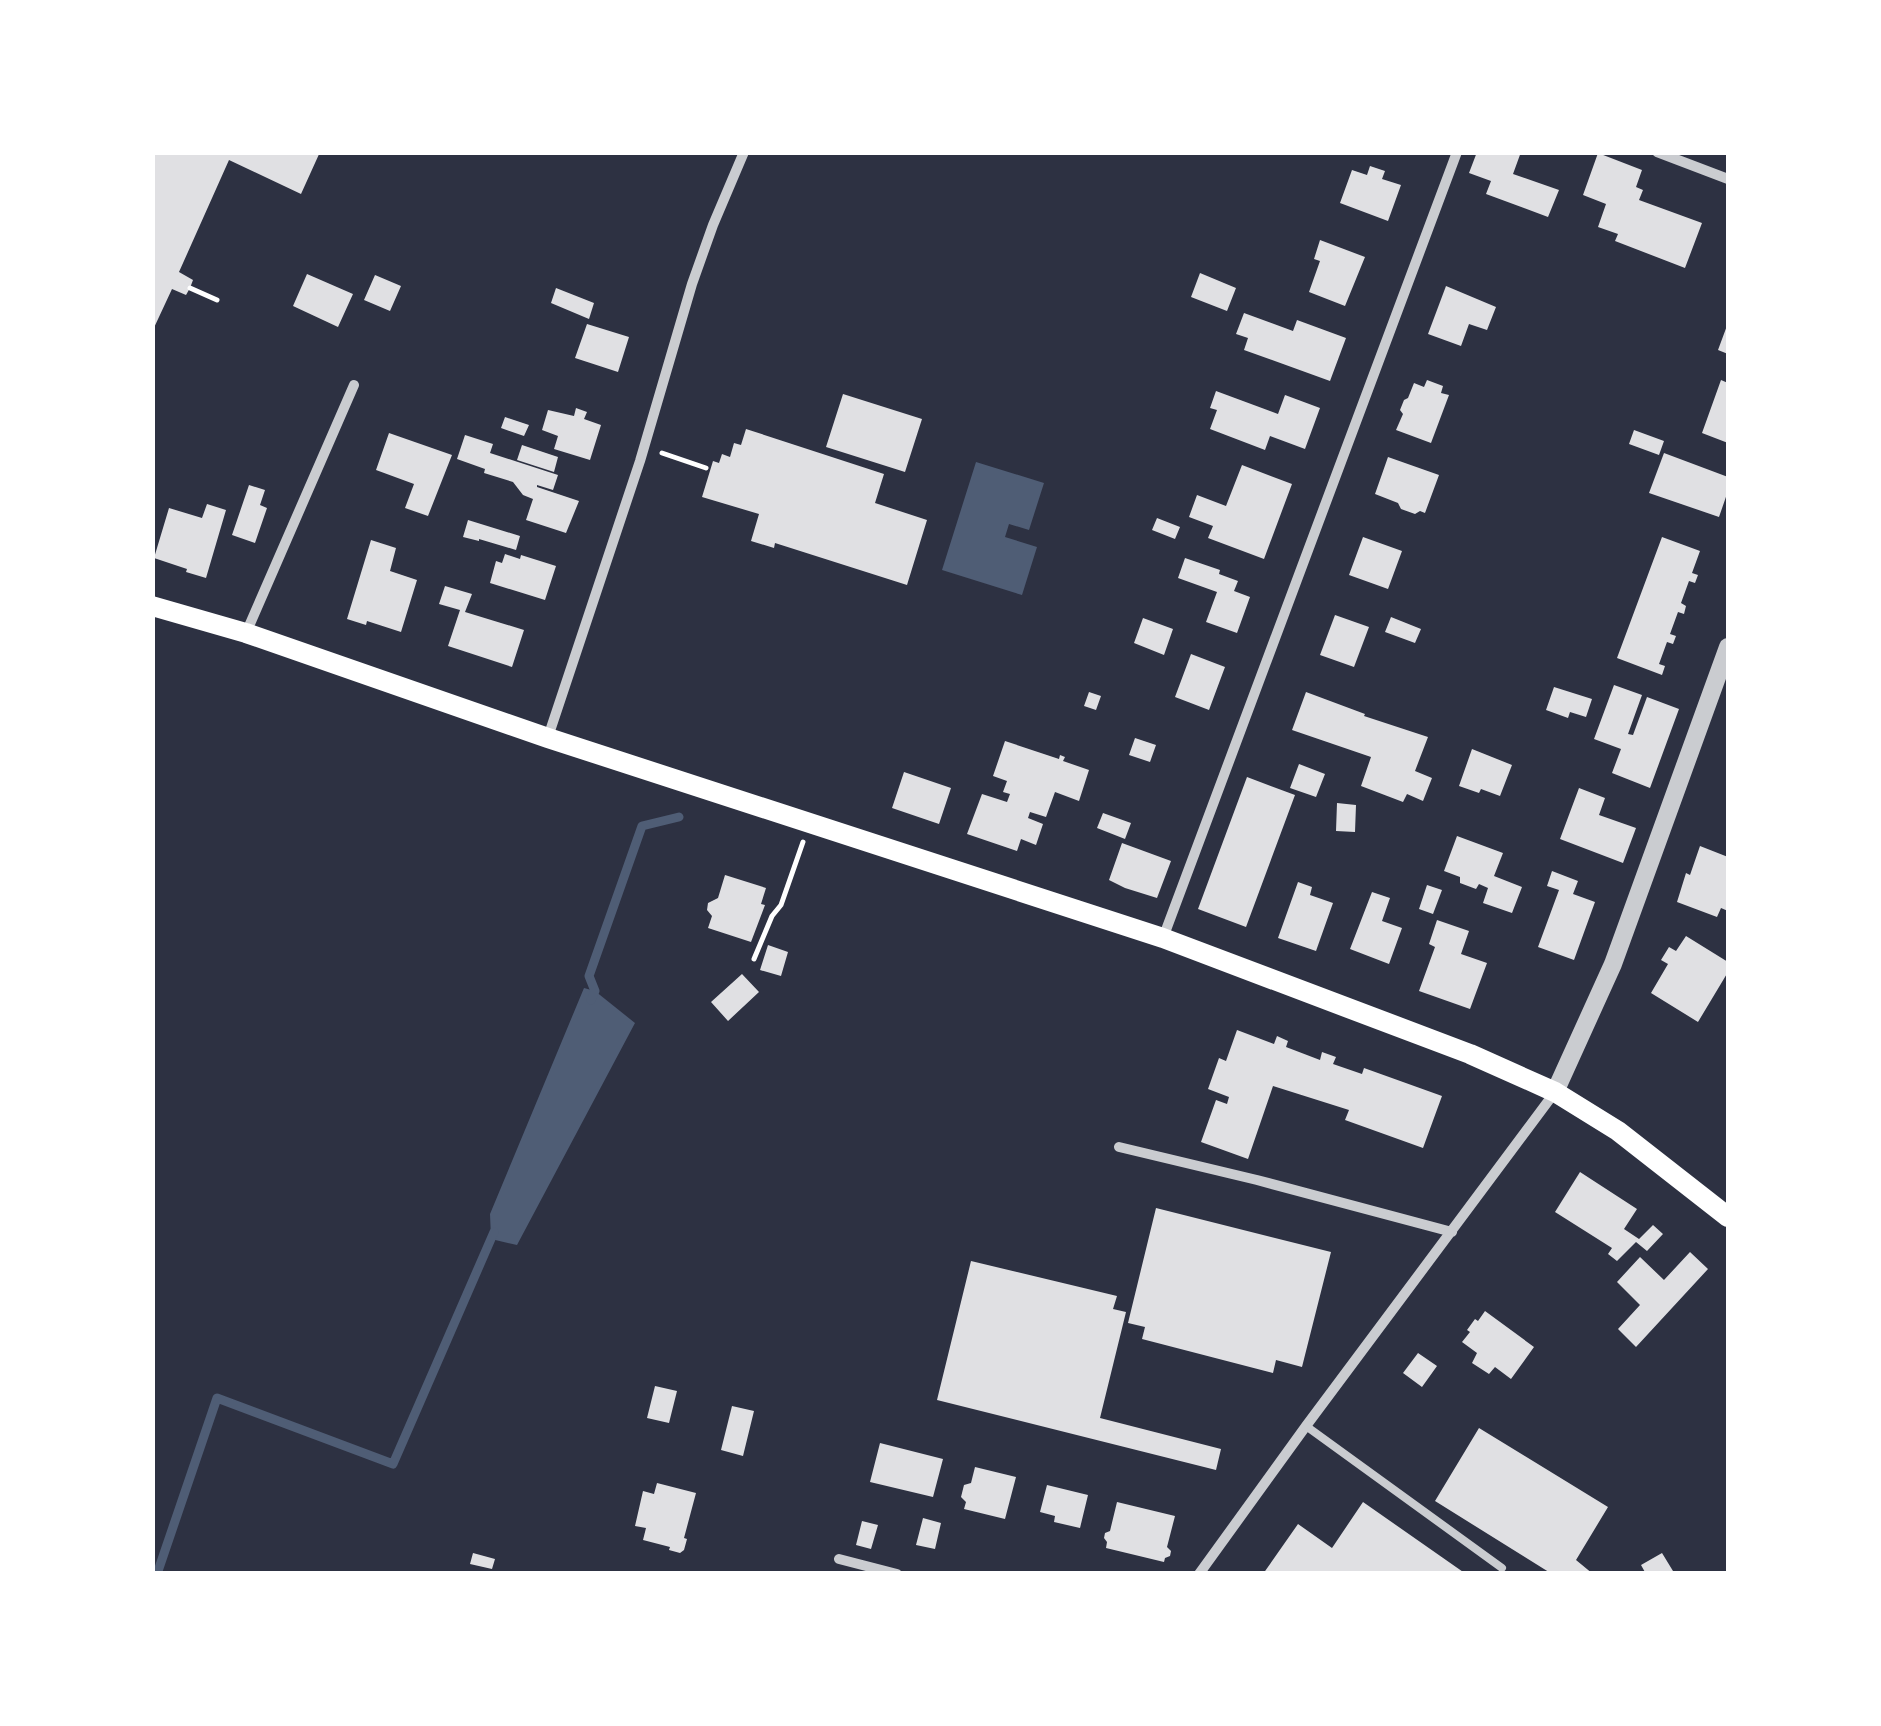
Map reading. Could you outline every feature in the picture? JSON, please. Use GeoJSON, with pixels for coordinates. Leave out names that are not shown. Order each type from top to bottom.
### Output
{"type":"FeatureCollection","features":[{"type":"Feature","properties":{"kind":"main road"},"geometry":{"type":"LineString","coordinates":[[152,606],[246,633],[548,738],[1162,938],[1470,1054],[1555,1092],[1618,1131],[1728,1218]]}},
{"type":"Feature","properties":{"kind":"street"},"geometry":{"type":"LineString","coordinates":[[548,738],[640,462],[692,284],[712,225],[744,152]]}},
{"type":"Feature","properties":{"kind":"street"},"geometry":{"type":"LineString","coordinates":[[1162,938],[1457,152]]}},
{"type":"Feature","properties":{"kind":"street"},"geometry":{"type":"LineString","coordinates":[[1657,152],[1728,179]]}},
{"type":"Feature","properties":{"kind":"street"},"geometry":{"type":"LineString","coordinates":[[246,633],[354,385]]}},
{"type":"Feature","properties":{"kind":"street"},"geometry":{"type":"LineString","coordinates":[[1199,1574],[1555,1092],[1614,964],[1728,647]]}},
{"type":"Feature","properties":{"kind":"street"},"geometry":{"type":"LineString","coordinates":[[1118,1147],[1452,1232]]}},
{"type":"Feature","properties":{"kind":"street"},"geometry":{"type":"LineString","coordinates":[[839,1558],[897,1574]]}},
{"type":"Feature","properties":{"kind":"lane"},"geometry":{"type":"LineString","coordinates":[[1306,1426],[1502,1568]]}},
{"type":"Feature","properties":{"kind":"path"},"geometry":{"type":"LineString","coordinates":[[190,288],[217,300]]}},
{"type":"Feature","properties":{"kind":"path"},"geometry":{"type":"LineString","coordinates":[[680,459],[706,468]]}},
{"type":"Feature","properties":{"kind":"path"},"geometry":{"type":"LineString","coordinates":[[754,959],[772,916],[781,905],[810,824]]}},
{"type":"Feature","properties":{"kind":"water"},"geometry":{"type":"Polygon","coordinates":[[[976,462],[1044,483],[1029,530],[1009,524],[1005,537],[1037,547],[1022,595],[942,570],[976,462]]]}},
{"type":"Feature","properties":{"kind":"water"},"geometry":{"type":"Polygon","coordinates":[[[584,988],[595,991],[635,1023],[517,1245],[491,1239],[490,1214],[584,988]]]}},
{"type":"Feature","properties":{"kind":"building"},"geometry":{"type":"Polygon","coordinates":[[[152,152],[320,152],[301,194],[229,160],[179,272],[193,280],[190,288],[186,295],[172,289],[152,332],[152,152]]]}},
{"type":"Feature","properties":{"kind":"building"},"geometry":{"type":"Polygon","coordinates":[[[1477,152],[1521,152],[1513,174],[1559,190],[1548,217],[1486,194],[1491,181],[1469,173],[1477,152]]]}},
{"type":"Feature","properties":{"kind":"building"},"geometry":{"type":"Polygon","coordinates":[[[1598,153],[1642,170],[1636,187],[1643,190],[1639,200],[1702,223],[1685,268],[1615,241],[1618,234],[1598,227],[1606,204],[1583,195],[1598,153]]]}},
{"type":"Feature","properties":{"kind":"building"},"geometry":{"type":"Polygon","coordinates":[[[1370,166],[1385,171],[1382,179],[1401,185],[1388,221],[1340,203],[1352,170],[1367,175],[1370,166]]]}},
{"type":"Feature","properties":{"kind":"building"},"geometry":{"type":"Polygon","coordinates":[[[1320,240],[1365,257],[1345,306],[1309,292],[1320,261],[1314,259],[1320,240]]]}},
{"type":"Feature","properties":{"kind":"building"},"geometry":{"type":"Polygon","coordinates":[[[1200,273],[1236,288],[1227,311],[1191,297],[1200,273]]]}},
{"type":"Feature","properties":{"kind":"building"},"geometry":{"type":"Polygon","coordinates":[[[307,274],[353,294],[338,327],[293,306],[307,274]]]}},
{"type":"Feature","properties":{"kind":"building"},"geometry":{"type":"Polygon","coordinates":[[[375,275],[401,286],[390,311],[364,300],[375,275]]]}},
{"type":"Feature","properties":{"kind":"building"},"geometry":{"type":"Polygon","coordinates":[[[1446,286],[1496,307],[1487,330],[1469,324],[1461,346],[1428,334],[1446,286]]]}},
{"type":"Feature","properties":{"kind":"building"},"geometry":{"type":"Polygon","coordinates":[[[556,288],[594,303],[589,319],[551,303],[556,288]]]}},
{"type":"Feature","properties":{"kind":"building"},"geometry":{"type":"Polygon","coordinates":[[[1244,313],[1293,331],[1297,320],[1346,338],[1330,381],[1244,350],[1248,338],[1236,334],[1244,313]]]}},
{"type":"Feature","properties":{"kind":"building"},"geometry":{"type":"Polygon","coordinates":[[[1728,323],[1728,354],[1718,350],[1728,323]]]}},
{"type":"Feature","properties":{"kind":"building"},"geometry":{"type":"Polygon","coordinates":[[[587,324],[629,337],[618,372],[575,358],[587,324]]]}},
{"type":"Feature","properties":{"kind":"building"},"geometry":{"type":"Polygon","coordinates":[[[1427,380],[1443,386],[1441,393],[1449,395],[1431,443],[1396,430],[1403,414],[1400,410],[1414,383],[1424,387],[1427,380]]]}},
{"type":"Feature","properties":{"kind":"building"},"geometry":{"type":"Polygon","coordinates":[[[1721,380],[1728,383],[1728,443],[1702,433],[1721,380]]]}},
{"type":"Feature","properties":{"kind":"building"},"geometry":{"type":"Polygon","coordinates":[[[1216,391],[1278,414],[1285,395],[1320,408],[1305,449],[1270,436],[1265,450],[1210,429],[1217,410],[1210,408],[1216,391]]]}},
{"type":"Feature","properties":{"kind":"building"},"geometry":{"type":"Polygon","coordinates":[[[843,394],[922,419],[905,472],[826,447],[843,394]]]}},
{"type":"Feature","properties":{"kind":"building"},"geometry":{"type":"Polygon","coordinates":[[[576,408],[587,412],[584,419],[601,425],[590,460],[554,449],[558,436],[542,430],[548,410],[574,416],[576,408]]]}},
{"type":"Feature","properties":{"kind":"building"},"geometry":{"type":"Polygon","coordinates":[[[505,417],[529,425],[524,436],[501,428],[505,417]]]}},
{"type":"Feature","properties":{"kind":"building"},"geometry":{"type":"Polygon","coordinates":[[[746,429],[884,474],[875,503],[927,520],[907,585],[775,543],[774,548],[751,541],[759,514],[702,497],[713,461],[719,463],[722,454],[730,457],[734,443],[741,445],[746,429]]]}},
{"type":"Feature","properties":{"kind":"building"},"geometry":{"type":"Polygon","coordinates":[[[1634,430],[1664,441],[1659,455],[1629,444],[1634,430]]]}},
{"type":"Feature","properties":{"kind":"building"},"geometry":{"type":"Polygon","coordinates":[[[389,433],[452,455],[428,516],[405,508],[414,484],[376,470],[389,433]]]}},
{"type":"Feature","properties":{"kind":"building"},"geometry":{"type":"Polygon","coordinates":[[[465,435],[493,444],[490,453],[558,475],[553,490],[537,487],[579,501],[566,533],[526,520],[533,499],[523,495],[513,482],[457,459],[465,435]]]}},
{"type":"Feature","properties":{"kind":"building"},"geometry":{"type":"Polygon","coordinates":[[[522,445],[558,457],[554,472],[517,460],[522,445]]]}},
{"type":"Feature","properties":{"kind":"building"},"geometry":{"type":"Polygon","coordinates":[[[1664,453],[1728,477],[1728,491],[1719,517],[1649,493],[1664,453]]]}},
{"type":"Feature","properties":{"kind":"building"},"geometry":{"type":"Polygon","coordinates":[[[1388,457],[1439,475],[1425,513],[1401,509],[1398,503],[1375,494],[1388,457]]]}},
{"type":"Feature","properties":{"kind":"building"},"geometry":{"type":"Polygon","coordinates":[[[1242,465],[1292,484],[1264,559],[1208,538],[1213,526],[1189,517],[1197,495],[1226,506],[1242,465]]]}},
{"type":"Feature","properties":{"kind":"building"},"geometry":{"type":"Polygon","coordinates":[[[249,485],[265,490],[260,505],[267,508],[255,543],[232,535],[249,485]]]}},
{"type":"Feature","properties":{"kind":"building"},"geometry":{"type":"Polygon","coordinates":[[[207,504],[226,510],[206,578],[154,558],[169,508],[202,518],[207,504]]]}},
{"type":"Feature","properties":{"kind":"building"},"geometry":{"type":"Polygon","coordinates":[[[1157,518],[1180,527],[1175,539],[1152,530],[1157,518]]]}},
{"type":"Feature","properties":{"kind":"building"},"geometry":{"type":"Polygon","coordinates":[[[468,520],[520,536],[516,550],[463,537],[468,520]]]}},
{"type":"Feature","properties":{"kind":"building"},"geometry":{"type":"Polygon","coordinates":[[[1363,537],[1402,551],[1388,589],[1349,575],[1363,537]]]}},
{"type":"Feature","properties":{"kind":"building"},"geometry":{"type":"Polygon","coordinates":[[[1662,537],[1700,551],[1692,573],[1698,575],[1695,583],[1689,581],[1681,603],[1686,606],[1684,614],[1678,612],[1670,634],[1676,636],[1673,644],[1667,642],[1659,664],[1665,666],[1662,675],[1617,658],[1662,537]]]}},
{"type":"Feature","properties":{"kind":"building"},"geometry":{"type":"Polygon","coordinates":[[[371,540],[396,548],[390,571],[417,580],[401,632],[347,619],[371,540]]]}},
{"type":"Feature","properties":{"kind":"building"},"geometry":{"type":"Polygon","coordinates":[[[505,554],[556,566],[545,600],[490,583],[496,561],[502,563],[505,554]]]}},
{"type":"Feature","properties":{"kind":"building"},"geometry":{"type":"Polygon","coordinates":[[[1185,558],[1220,570],[1219,574],[1238,581],[1234,591],[1250,597],[1237,633],[1206,622],[1217,592],[1178,578],[1185,558]]]}},
{"type":"Feature","properties":{"kind":"building"},"geometry":{"type":"Polygon","coordinates":[[[445,586],[472,594],[465,612],[524,630],[512,667],[448,646],[460,610],[439,604],[445,586]]]}},
{"type":"Feature","properties":{"kind":"building"},"geometry":{"type":"Polygon","coordinates":[[[1335,615],[1369,627],[1354,667],[1320,655],[1335,615]]]}},
{"type":"Feature","properties":{"kind":"building"},"geometry":{"type":"Polygon","coordinates":[[[1391,617],[1421,629],[1415,643],[1385,632],[1391,617]]]}},
{"type":"Feature","properties":{"kind":"building"},"geometry":{"type":"Polygon","coordinates":[[[1143,618],[1173,629],[1164,655],[1134,643],[1143,618]]]}},
{"type":"Feature","properties":{"kind":"building"},"geometry":{"type":"Polygon","coordinates":[[[1191,654],[1225,667],[1209,710],[1175,697],[1191,654]]]}},
{"type":"Feature","properties":{"kind":"building"},"geometry":{"type":"Polygon","coordinates":[[[1614,685],[1642,695],[1628,734],[1633,735],[1647,697],[1679,709],[1650,788],[1612,773],[1621,749],[1594,739],[1614,685]]]}},
{"type":"Feature","properties":{"kind":"building"},"geometry":{"type":"Polygon","coordinates":[[[1554,687],[1592,699],[1586,717],[1570,712],[1568,718],[1546,710],[1554,687]]]}},
{"type":"Feature","properties":{"kind":"building"},"geometry":{"type":"Polygon","coordinates":[[[1089,692],[1101,696],[1096,710],[1084,706],[1089,692]]]}},
{"type":"Feature","properties":{"kind":"building"},"geometry":{"type":"Polygon","coordinates":[[[1306,692],[1428,737],[1415,771],[1432,778],[1423,801],[1407,794],[1403,802],[1361,786],[1371,757],[1292,730],[1306,692]]]}},
{"type":"Feature","properties":{"kind":"building"},"geometry":{"type":"Polygon","coordinates":[[[1135,738],[1156,745],[1150,762],[1129,755],[1135,738]]]}},
{"type":"Feature","properties":{"kind":"building"},"geometry":{"type":"Polygon","coordinates":[[[1005,741],[1059,759],[1060,755],[1065,757],[1063,761],[1089,770],[1079,801],[1055,792],[1046,817],[1030,812],[1028,818],[1043,824],[1036,845],[1021,839],[1017,851],[967,834],[982,794],[1007,802],[1010,794],[1003,792],[1007,781],[993,776],[1005,741]]]}},
{"type":"Feature","properties":{"kind":"building"},"geometry":{"type":"Polygon","coordinates":[[[1472,749],[1512,765],[1500,796],[1459,786],[1472,749]]]}},
{"type":"Feature","properties":{"kind":"building"},"geometry":{"type":"Polygon","coordinates":[[[1299,764],[1325,774],[1316,797],[1290,788],[1299,764]]]}},
{"type":"Feature","properties":{"kind":"building"},"geometry":{"type":"Polygon","coordinates":[[[904,772],[951,788],[939,824],[892,808],[904,772]]]}},
{"type":"Feature","properties":{"kind":"building"},"geometry":{"type":"Polygon","coordinates":[[[1247,777],[1295,795],[1246,927],[1198,909],[1247,777]]]}},
{"type":"Feature","properties":{"kind":"building"},"geometry":{"type":"Polygon","coordinates":[[[1579,788],[1605,798],[1599,815],[1636,828],[1623,863],[1560,839],[1579,788]]]}},
{"type":"Feature","properties":{"kind":"building"},"geometry":{"type":"Polygon","coordinates":[[[1337,803],[1356,805],[1355,832],[1336,831],[1337,803]]]}},
{"type":"Feature","properties":{"kind":"building"},"geometry":{"type":"Polygon","coordinates":[[[1103,813],[1131,823],[1125,839],[1097,828],[1103,813]]]}},
{"type":"Feature","properties":{"kind":"building"},"geometry":{"type":"Polygon","coordinates":[[[1457,836],[1503,853],[1494,876],[1522,887],[1512,913],[1483,903],[1488,888],[1479,884],[1476,889],[1460,883],[1460,877],[1444,871],[1457,836]]]}},
{"type":"Feature","properties":{"kind":"building"},"geometry":{"type":"Polygon","coordinates":[[[1122,843],[1171,861],[1157,898],[1109,880],[1122,843]]]}},
{"type":"Feature","properties":{"kind":"building"},"geometry":{"type":"Polygon","coordinates":[[[1700,846],[1728,857],[1728,911],[1721,908],[1717,917],[1677,902],[1700,846]]]}},
{"type":"Feature","properties":{"kind":"building"},"geometry":{"type":"Polygon","coordinates":[[[1552,871],[1578,881],[1573,894],[1595,902],[1574,960],[1538,947],[1559,890],[1547,886],[1552,871]]]}},
{"type":"Feature","properties":{"kind":"building"},"geometry":{"type":"Polygon","coordinates":[[[725,875],[766,888],[761,904],[765,905],[751,942],[708,928],[712,916],[707,910],[708,903],[718,898],[725,875]]]}},
{"type":"Feature","properties":{"kind":"building"},"geometry":{"type":"Polygon","coordinates":[[[1298,882],[1312,887],[1310,895],[1333,903],[1316,951],[1278,938],[1298,882]]]}},
{"type":"Feature","properties":{"kind":"building"},"geometry":{"type":"Polygon","coordinates":[[[1427,885],[1442,890],[1433,914],[1419,909],[1427,885]]]}},
{"type":"Feature","properties":{"kind":"building"},"geometry":{"type":"Polygon","coordinates":[[[1372,892],[1390,898],[1382,921],[1402,928],[1389,964],[1350,949],[1372,892]]]}},
{"type":"Feature","properties":{"kind":"building"},"geometry":{"type":"Polygon","coordinates":[[[1437,920],[1469,931],[1461,954],[1487,963],[1470,1009],[1419,991],[1435,947],[1429,944],[1437,920]]]}},
{"type":"Feature","properties":{"kind":"building"},"geometry":{"type":"Polygon","coordinates":[[[1686,936],[1728,962],[1728,972],[1698,1022],[1651,993],[1668,964],[1661,960],[1669,947],[1676,951],[1686,936]]]}},
{"type":"Feature","properties":{"kind":"building"},"geometry":{"type":"Polygon","coordinates":[[[768,945],[788,952],[781,976],[760,970],[768,945]]]}},
{"type":"Feature","properties":{"kind":"building"},"geometry":{"type":"Polygon","coordinates":[[[742,974],[759,992],[728,1021],[711,1002],[742,974]]]}},
{"type":"Feature","properties":{"kind":"building"},"geometry":{"type":"Polygon","coordinates":[[[1237,1030],[1274,1044],[1277,1036],[1288,1041],[1286,1047],[1320,1060],[1322,1052],[1336,1057],[1333,1064],[1362,1074],[1364,1068],[1442,1096],[1423,1148],[1345,1120],[1349,1110],[1273,1086],[1248,1159],[1201,1142],[1216,1100],[1227,1104],[1229,1097],[1208,1089],[1219,1058],[1226,1061],[1237,1030]]]}},
{"type":"Feature","properties":{"kind":"building"},"geometry":{"type":"Polygon","coordinates":[[[1580,1172],[1637,1209],[1624,1229],[1639,1239],[1653,1225],[1663,1234],[1647,1251],[1636,1242],[1617,1261],[1608,1254],[1612,1248],[1555,1212],[1580,1172]]]}},
{"type":"Feature","properties":{"kind":"building"},"geometry":{"type":"Polygon","coordinates":[[[1156,1208],[1331,1252],[1302,1367],[1276,1360],[1273,1373],[1142,1339],[1145,1327],[1128,1323],[1156,1208]]]}},
{"type":"Feature","properties":{"kind":"building"},"geometry":{"type":"Polygon","coordinates":[[[1690,1252],[1708,1269],[1636,1347],[1618,1329],[1640,1305],[1617,1282],[1640,1257],[1664,1280],[1690,1252]]]}},
{"type":"Feature","properties":{"kind":"building"},"geometry":{"type":"Polygon","coordinates":[[[971,1261],[1117,1296],[1113,1309],[1126,1312],[1100,1418],[1221,1449],[1216,1470],[937,1400],[971,1261]]]}},
{"type":"Feature","properties":{"kind":"building"},"geometry":{"type":"Polygon","coordinates":[[[1485,1311],[1534,1347],[1511,1379],[1495,1367],[1489,1374],[1472,1363],[1477,1353],[1462,1342],[1475,1319],[1478,1321],[1485,1311]]]}},
{"type":"Feature","properties":{"kind":"building"},"geometry":{"type":"Polygon","coordinates":[[[1418,1353],[1437,1366],[1422,1387],[1403,1373],[1418,1353]]]}},
{"type":"Feature","properties":{"kind":"building"},"geometry":{"type":"Polygon","coordinates":[[[655,1386],[677,1391],[669,1423],[647,1418],[655,1386]]]}},
{"type":"Feature","properties":{"kind":"building"},"geometry":{"type":"Polygon","coordinates":[[[732,1406],[754,1411],[743,1456],[721,1450],[732,1406]]]}},
{"type":"Feature","properties":{"kind":"building"},"geometry":{"type":"Polygon","coordinates":[[[1479,1428],[1608,1507],[1576,1560],[1593,1574],[1552,1574],[1435,1501],[1479,1428]]]}},
{"type":"Feature","properties":{"kind":"building"},"geometry":{"type":"Polygon","coordinates":[[[880,1443],[943,1459],[933,1497],[870,1482],[880,1443]]]}},
{"type":"Feature","properties":{"kind":"building"},"geometry":{"type":"Polygon","coordinates":[[[975,1467],[1016,1477],[1005,1519],[964,1509],[964,1485],[971,1483],[975,1467]]]}},
{"type":"Feature","properties":{"kind":"building"},"geometry":{"type":"Polygon","coordinates":[[[657,1483],[696,1493],[684,1538],[687,1539],[680,1553],[643,1540],[646,1528],[635,1526],[643,1491],[654,1494],[657,1483]]]}},
{"type":"Feature","properties":{"kind":"building"},"geometry":{"type":"Polygon","coordinates":[[[1047,1485],[1088,1495],[1080,1528],[1054,1522],[1055,1516],[1040,1512],[1047,1485]]]}},
{"type":"Feature","properties":{"kind":"building"},"geometry":{"type":"Polygon","coordinates":[[[1117,1502],[1175,1516],[1167,1547],[1170,1556],[1164,1562],[1106,1548],[1105,1533],[1110,1531],[1117,1502]]]}},
{"type":"Feature","properties":{"kind":"building"},"geometry":{"type":"Polygon","coordinates":[[[1363,1502],[1466,1574],[1263,1574],[1298,1524],[1332,1548],[1363,1502]]]}},
{"type":"Feature","properties":{"kind":"building"},"geometry":{"type":"Polygon","coordinates":[[[923,1518],[941,1523],[935,1549],[916,1545],[923,1518]]]}},
{"type":"Feature","properties":{"kind":"building"},"geometry":{"type":"Polygon","coordinates":[[[862,1521],[878,1525],[871,1549],[856,1545],[862,1521]]]}},
{"type":"Feature","properties":{"kind":"building"},"geometry":{"type":"Polygon","coordinates":[[[473,1553],[495,1559],[492,1569],[470,1564],[473,1553]]]}},
{"type":"Feature","properties":{"kind":"building"},"geometry":{"type":"Polygon","coordinates":[[[1662,1553],[1673,1571],[1646,1574],[1641,1565],[1662,1553]]]}},
{"type":"Feature","properties":{"kind":"waterway"},"geometry":{"type":"LineString","coordinates":[[591,1000],[595,991],[589,976],[642,826],[679,817]]}},
{"type":"Feature","properties":{"kind":"waterway"},"geometry":{"type":"LineString","coordinates":[[157,1574],[217,1398],[393,1464],[494,1232]]}}]}
